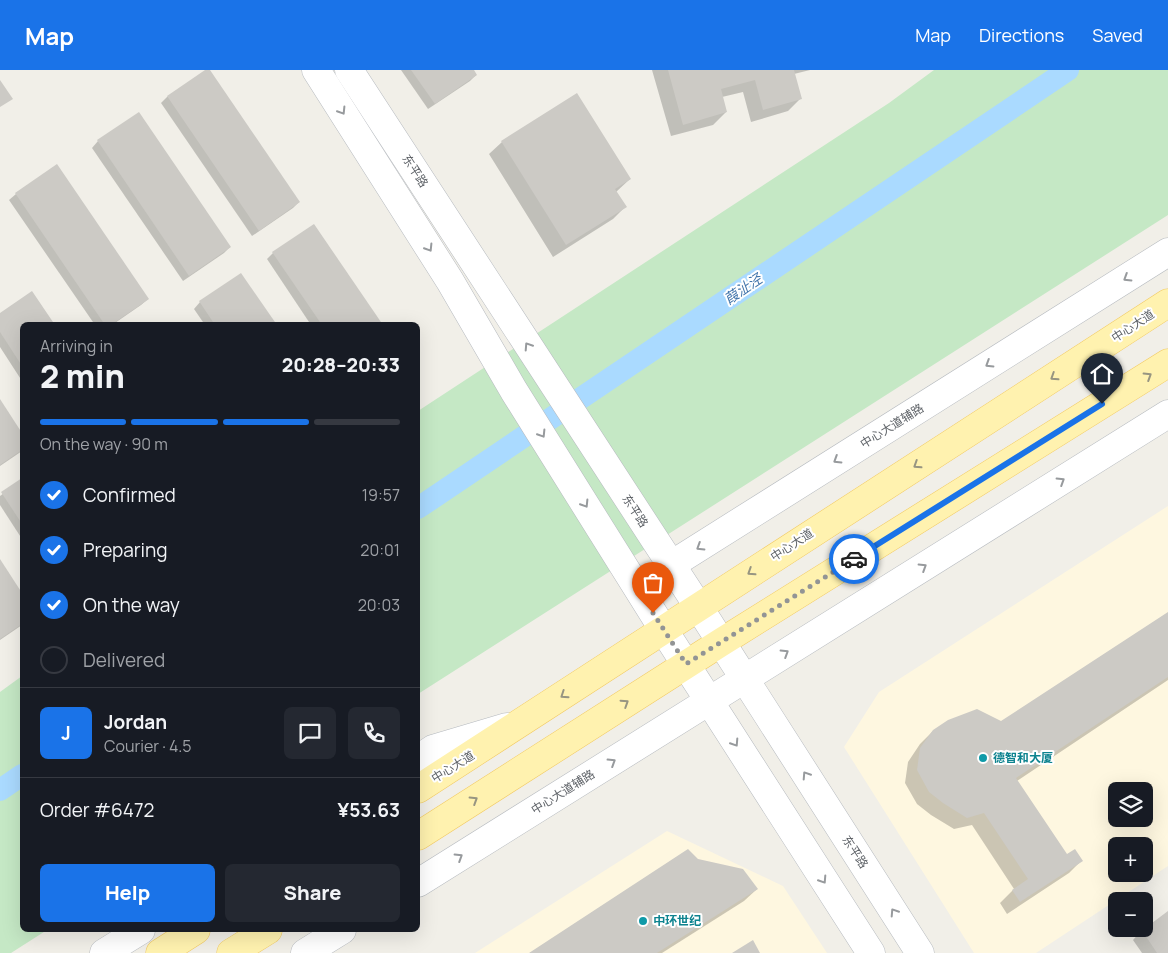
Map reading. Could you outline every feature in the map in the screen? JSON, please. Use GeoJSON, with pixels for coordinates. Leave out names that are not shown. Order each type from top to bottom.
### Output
{"type":"FeatureCollection","features":[{"type":"Feature","properties":{"kind":"main road"},"geometry":{"type":"LineString","coordinates":[[316,70],[450,281],[524,407],[663,629],[870,953]]}},
{"type":"Feature","properties":{"kind":"main road","name":"东平路"},"geometry":{"type":"LineString","coordinates":[[349,70],[698,606],[920,953]]}},
{"type":"Feature","properties":{"kind":"main road","name":"中心大道辅路"},"geometry":{"type":"LineString","coordinates":[[671,565],[1168,252]]}},
{"type":"Feature","properties":{"kind":"main road","name":"中心大道"},"geometry":{"type":"LineString","coordinates":[[420,789],[523,723],[698,606],[1168,303]]}},
{"type":"Feature","properties":{"kind":"main road"},"geometry":{"type":"LineString","coordinates":[[420,835],[686,664],[1168,363]]}},
{"type":"Feature","properties":{"kind":"main road","name":"中心大道辅路"},"geometry":{"type":"LineString","coordinates":[[420,882],[1168,414]]}},
{"type":"Feature","properties":{"kind":"main road"},"geometry":{"type":"LineString","coordinates":[[663,629],[671,565]]}},
{"type":"Feature","properties":{"kind":"main road"},"geometry":{"type":"LineString","coordinates":[[709,702],[720,643]]}},
{"type":"Feature","properties":{"kind":"main road"},"geometry":{"type":"LineString","coordinates":[[425,754],[523,723]]}},
{"type":"Feature","properties":{"kind":"main road"},"geometry":{"type":"LineString","coordinates":[[104,953],[138,932]]}},
{"type":"Feature","properties":{"kind":"main road"},"geometry":{"type":"LineString","coordinates":[[160,953],[193,932]]}},
{"type":"Feature","properties":{"kind":"main road"},"geometry":{"type":"LineString","coordinates":[[232,953],[265,932]]}},
{"type":"Feature","properties":{"kind":"main road"},"geometry":{"type":"LineString","coordinates":[[305,953],[339,932]]}},
{"type":"Feature","properties":{"kind":"shaded area"},"geometry":{"type":"Polygon","coordinates":[[[1168,506],[1168,866],[1153,876],[1153,837],[1108,837],[1108,882],[1144,882],[1129,892],[1108,892],[1108,906],[1036,953],[974,953],[844,747],[879,692],[1168,506]]]}},
{"type":"Feature","properties":{"kind":"shaded area"},"geometry":{"type":"Polygon","coordinates":[[[667,831],[783,886],[827,953],[475,953],[667,831]]]}},
{"type":"Feature","properties":{"kind":"green space"},"geometry":{"type":"Polygon","coordinates":[[[934,70],[1168,70],[1168,215],[420,693],[420,410],[889,103],[934,70]]]}},
{"type":"Feature","properties":{"kind":"green space"},"geometry":{"type":"Polygon","coordinates":[[[20,677],[20,932],[44,932],[11,953],[0,953],[0,692],[20,677]]]}},
{"type":"Feature","properties":{"kind":"building"},"geometry":{"type":"Polygon","coordinates":[[[205,70],[210,70],[300,202],[259,231],[167,96],[205,70]]]}},
{"type":"Feature","properties":{"kind":"building"},"geometry":{"type":"Polygon","coordinates":[[[411,70],[474,70],[477,75],[435,104],[411,70]]]}},
{"type":"Feature","properties":{"kind":"building"},"geometry":{"type":"Polygon","coordinates":[[[668,70],[794,70],[802,99],[763,110],[755,80],[721,89],[727,112],[683,125],[668,70]]]}},
{"type":"Feature","properties":{"kind":"building"},"geometry":{"type":"Polygon","coordinates":[[[0,80],[13,99],[0,107],[0,80]]]}},
{"type":"Feature","properties":{"kind":"building"},"geometry":{"type":"Polygon","coordinates":[[[577,93],[631,179],[615,189],[627,207],[566,245],[501,141],[577,93]]]}},
{"type":"Feature","properties":{"kind":"building"},"geometry":{"type":"Polygon","coordinates":[[[139,112],[231,247],[189,276],[97,140],[139,112]]]}},
{"type":"Feature","properties":{"kind":"building"},"geometry":{"type":"Polygon","coordinates":[[[57,164],[149,299],[115,322],[103,322],[15,193],[57,164]]]}},
{"type":"Feature","properties":{"kind":"building"},"geometry":{"type":"Polygon","coordinates":[[[314,224],[381,322],[320,322],[272,252],[314,224]]]}},
{"type":"Feature","properties":{"kind":"building"},"geometry":{"type":"Polygon","coordinates":[[[241,273],[275,322],[213,322],[199,301],[241,273]]]}},
{"type":"Feature","properties":{"kind":"building"},"geometry":{"type":"Polygon","coordinates":[[[32,291],[53,322],[20,322],[20,363],[0,332],[0,313],[32,291]]]}},
{"type":"Feature","properties":{"kind":"building"},"geometry":{"type":"Polygon","coordinates":[[[0,399],[20,430],[20,451],[0,465],[0,399]]]}},
{"type":"Feature","properties":{"kind":"building"},"geometry":{"type":"Polygon","coordinates":[[[20,479],[20,521],[1,492],[20,479]]]}},
{"type":"Feature","properties":{"kind":"building"},"geometry":{"type":"Polygon","coordinates":[[[0,559],[20,590],[20,625],[0,639],[0,559]]]}},
{"type":"Feature","properties":{"kind":"building","name":"德智和大厦"},"geometry":{"type":"Polygon","coordinates":[[[1168,612],[1168,677],[1016,778],[1067,854],[1075,849],[1083,861],[1020,902],[1012,890],[1028,879],[984,813],[967,818],[929,792],[917,770],[920,748],[933,730],[948,720],[977,709],[1001,721],[1168,612]]]}},
{"type":"Feature","properties":{"kind":"building","name":"中环世纪"},"geometry":{"type":"Polygon","coordinates":[[[688,849],[698,859],[743,869],[758,889],[657,953],[529,953],[688,849]]]}},
{"type":"Feature","properties":{"kind":"building"},"geometry":{"type":"Polygon","coordinates":[[[1168,911],[1168,953],[1157,953],[1146,937],[1153,937],[1153,922],[1168,911]]]}},
{"type":"Feature","properties":{"kind":"building"},"geometry":{"type":"Polygon","coordinates":[[[753,940],[760,953],[732,953],[753,940]]]}},
{"type":"Feature","properties":{"kind":"waterway","name":"葭沚泾"},"geometry":{"type":"LineString","coordinates":[[420,507],[1068,70]]}},
{"type":"Feature","properties":{"kind":"waterway","name":"葭沚泾"},"geometry":{"type":"LineString","coordinates":[[0,790],[20,776]]}},
{"type":"Feature","properties":{"kind":"way so far"},"geometry":{"type":"LineString","coordinates":[[653,613],[686,664],[854,559]]}},
{"type":"Feature","properties":{"kind":"place","name":"德智和大厦"},"geometry":{"type":"Point","coordinates":[983,758]}},
{"type":"Feature","properties":{"kind":"place","name":"中环世纪"},"geometry":{"type":"Point","coordinates":[643,921]}},
{"type":"Feature","properties":{"kind":"route"},"geometry":{"type":"LineString","coordinates":[[854,559],[1102,404]]}}]}
